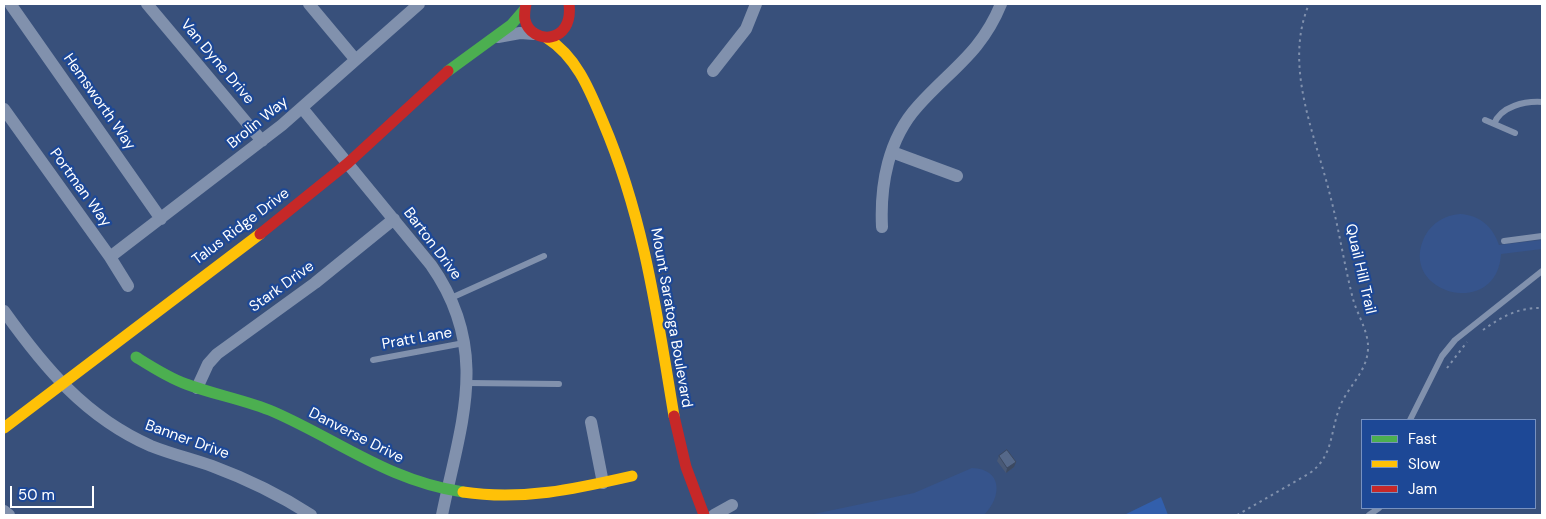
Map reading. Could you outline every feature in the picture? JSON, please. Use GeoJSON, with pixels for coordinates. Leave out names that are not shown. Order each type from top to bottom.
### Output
{"type":"FeatureCollection","features":[{"type":"Feature","properties":{"kind":"street","name":"Van Dyne Drive"},"geometry":{"type":"LineString","coordinates":[[147,4],[262,141]]}},
{"type":"Feature","properties":{"kind":"street"},"geometry":{"type":"LineString","coordinates":[[309,4],[355,59]]}},
{"type":"Feature","properties":{"kind":"street","name":"Brolin Way"},"geometry":{"type":"LineString","coordinates":[[110,257],[262,141],[419,4]]}},
{"type":"Feature","properties":{"kind":"street"},"geometry":{"type":"LineString","coordinates":[[526,6],[525,21],[541,36],[557,36],[570,15],[581,4]]}},
{"type":"Feature","properties":{"kind":"street"},"geometry":{"type":"LineString","coordinates":[[713,71],[746,29],[756,4]]}},
{"type":"Feature","properties":{"kind":"street"},"geometry":{"type":"LineString","coordinates":[[882,227],[883,184],[892,152],[909,116],[973,52],[989,29],[1001,4]]}},
{"type":"Feature","properties":{"kind":"street","name":"Talus Ridge Drive"},"geometry":{"type":"LineString","coordinates":[[4,428],[109,345],[264,231],[348,163],[442,75],[515,22],[526,6]]}},
{"type":"Feature","properties":{"kind":"street","name":"Hemsworth Way"},"geometry":{"type":"LineString","coordinates":[[9,7],[161,219]]}},
{"type":"Feature","properties":{"kind":"street","name":"Mount Saratoga Boulevard"},"geometry":{"type":"LineString","coordinates":[[570,15],[569,40],[579,72],[607,132],[637,215],[658,315],[679,444],[691,484],[704,515]]}},
{"type":"Feature","properties":{"kind":"street","name":"Talus Ridge Drive"},"geometry":{"type":"LineString","coordinates":[[489,40],[512,34],[541,36]]}},
{"type":"Feature","properties":{"kind":"street","name":"Mount Saratoga Boulevard"},"geometry":{"type":"LineString","coordinates":[[541,36],[562,49],[579,72]]}},
{"type":"Feature","properties":{"kind":"street","name":"Barton Drive"},"geometry":{"type":"LineString","coordinates":[[302,108],[431,265],[451,298],[460,320],[465,343],[468,383],[442,515]]}},
{"type":"Feature","properties":{"kind":"street","name":"Portman Way"},"geometry":{"type":"LineString","coordinates":[[4,109],[110,257],[128,286]]}},
{"type":"Feature","properties":{"kind":"street"},"geometry":{"type":"LineString","coordinates":[[892,152],[957,176]]}},
{"type":"Feature","properties":{"kind":"street","name":"Stark Drive"},"geometry":{"type":"LineString","coordinates":[[197,388],[208,364],[217,354],[327,274],[394,219]]}},
{"type":"Feature","properties":{"kind":"street","name":"Banner Drive"},"geometry":{"type":"LineString","coordinates":[[4,311],[36,355],[61,384],[93,412],[135,438],[166,452],[235,475],[276,494],[311,515]]}},
{"type":"Feature","properties":{"kind":"street","name":"Danverse Drive"},"geometry":{"type":"LineString","coordinates":[[136,357],[163,374],[197,388],[268,409],[380,467],[448,489],[489,496],[530,496],[632,476]]}},
{"type":"Feature","properties":{"kind":"street"},"geometry":{"type":"LineString","coordinates":[[591,422],[602,483]]}},
{"type":"Feature","properties":{"kind":"street"},"geometry":{"type":"LineString","coordinates":[[714,515],[732,505]]}},
{"type":"Feature","properties":{"kind":"street"},"geometry":{"type":"LineString","coordinates":[[4,511],[9,515]]}},
{"type":"Feature","properties":{"kind":"lane"},"geometry":{"type":"LineString","coordinates":[[1494,124],[1500,114],[1516,105],[1542,102]]}},
{"type":"Feature","properties":{"kind":"lane"},"geometry":{"type":"LineString","coordinates":[[1485,120],[1515,133]]}},
{"type":"Feature","properties":{"kind":"lane"},"geometry":{"type":"LineString","coordinates":[[1504,241],[1542,236]]}},
{"type":"Feature","properties":{"kind":"lane"},"geometry":{"type":"LineString","coordinates":[[451,298],[544,256]]}},
{"type":"Feature","properties":{"kind":"lane"},"geometry":{"type":"LineString","coordinates":[[1411,419],[1430,384],[1442,356],[1455,340],[1542,271]]}},
{"type":"Feature","properties":{"kind":"lane","name":"Pratt Lane"},"geometry":{"type":"LineString","coordinates":[[373,360],[465,343]]}},
{"type":"Feature","properties":{"kind":"lane"},"geometry":{"type":"LineString","coordinates":[[468,383],[559,384]]}},
{"type":"Feature","properties":{"kind":"path","name":"Quail Hill Trail"},"geometry":{"type":"LineString","coordinates":[[1237,515],[1310,473],[1325,459],[1332,444],[1342,401],[1358,376],[1368,353],[1367,339],[1347,276],[1337,223],[1315,148],[1301,79],[1300,42],[1309,4]]}},
{"type":"Feature","properties":{"kind":"path"},"geometry":{"type":"LineString","coordinates":[[1479,333],[1508,314],[1526,309],[1542,308]]}},
{"type":"Feature","properties":{"kind":"path"},"geometry":{"type":"LineString","coordinates":[[1430,384],[1472,338]]}},
{"type":"Feature","properties":{"kind":"shaded area"},"geometry":{"type":"Polygon","coordinates":[[[1460,214],[1474,217],[1485,223],[1499,245],[1542,240],[1542,249],[1501,254],[1495,275],[1483,287],[1468,293],[1451,292],[1435,284],[1424,272],[1420,256],[1425,236],[1431,227],[1444,218],[1460,214]]]}},
{"type":"Feature","properties":{"kind":"shaded area"},"geometry":{"type":"Polygon","coordinates":[[[972,468],[989,473],[996,485],[994,500],[984,515],[809,515],[914,493],[972,468]]]}},
{"type":"Feature","properties":{"kind":"shaded area"},"geometry":{"type":"Polygon","coordinates":[[[1161,497],[1168,515],[1124,515],[1161,497]]]}},
{"type":"Feature","properties":{"kind":"building"},"geometry":{"type":"Polygon","coordinates":[[[1007,450],[1016,462],[1007,468],[999,456],[1007,450]]]}},
{"type":"Feature","properties":{"kind":"traffic: fast"},"geometry":{"type":"LineString","coordinates":[[448,71],[511,25],[524,10]]}},
{"type":"Feature","properties":{"kind":"traffic: fast"},"geometry":{"type":"LineString","coordinates":[[136,357],[180,382],[274,412],[388,470],[436,487],[463,492]]}},
{"type":"Feature","properties":{"kind":"traffic: slow"},"geometry":{"type":"LineString","coordinates":[[547,38],[567,55],[581,76],[593,98],[617,158],[629,194],[648,267],[674,416]]}},
{"type":"Feature","properties":{"kind":"traffic: slow"},"geometry":{"type":"LineString","coordinates":[[4,428],[260,234]]}},
{"type":"Feature","properties":{"kind":"traffic: slow"},"geometry":{"type":"LineString","coordinates":[[463,492],[506,495],[527,494],[569,489],[632,476]]}},
{"type":"Feature","properties":{"kind":"traffic: jam"},"geometry":{"type":"LineString","coordinates":[[526,4],[525,20],[529,28],[535,34],[543,37],[559,34],[565,27],[569,17],[569,4]]}},
{"type":"Feature","properties":{"kind":"traffic: jam"},"geometry":{"type":"LineString","coordinates":[[260,234],[348,163],[448,71]]}},
{"type":"Feature","properties":{"kind":"traffic: jam"},"geometry":{"type":"LineString","coordinates":[[674,416],[686,467],[704,515]]}}]}
